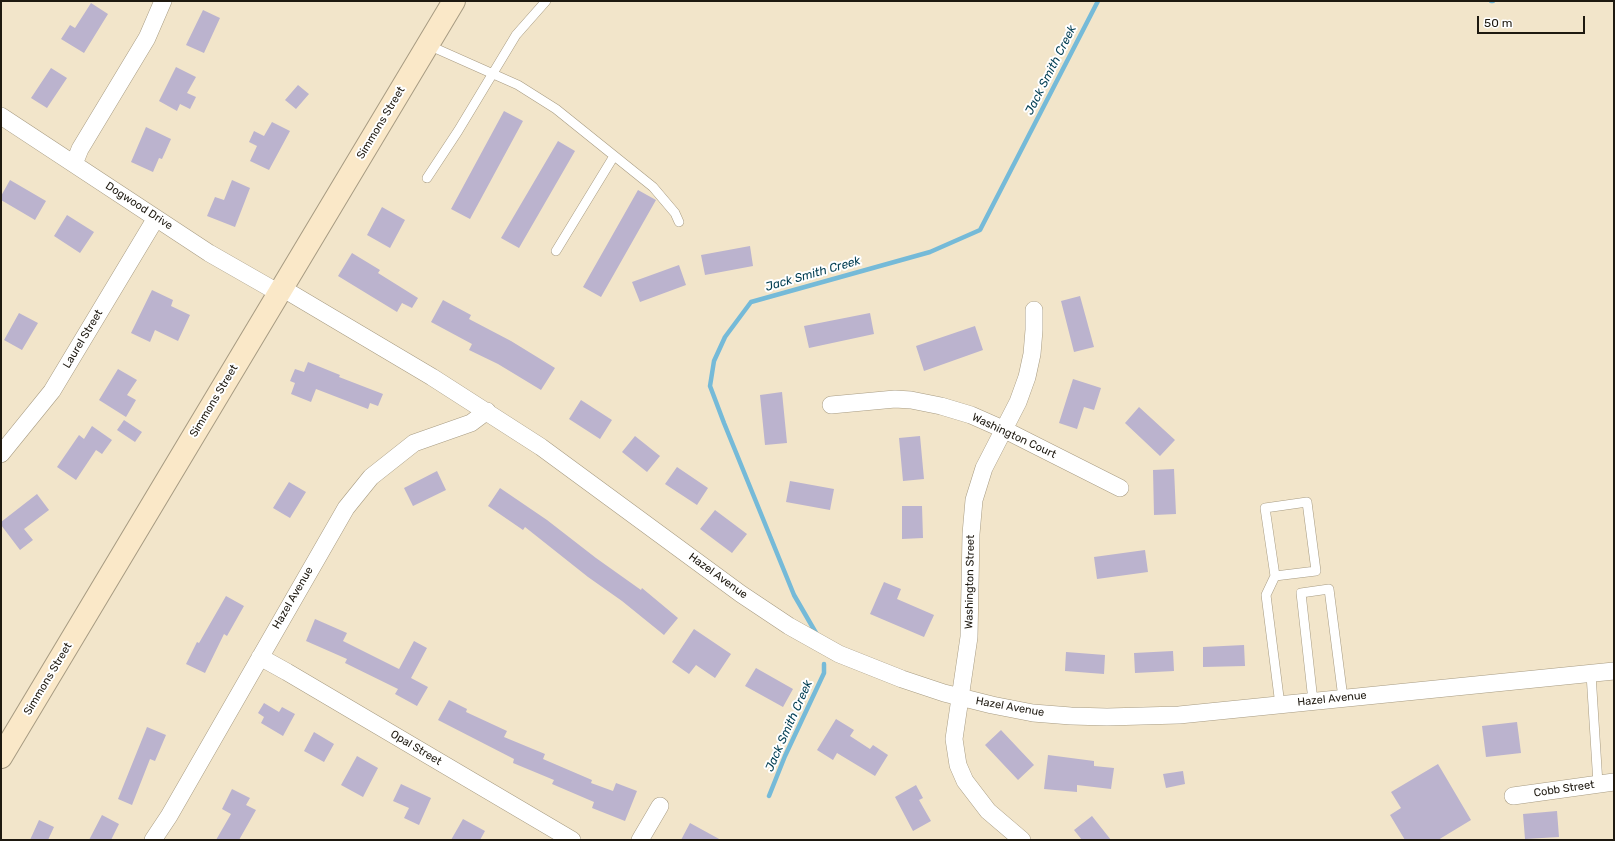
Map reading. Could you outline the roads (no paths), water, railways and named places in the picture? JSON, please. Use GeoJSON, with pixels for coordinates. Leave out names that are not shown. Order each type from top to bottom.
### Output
{"type":"FeatureCollection","features":[{"type":"Feature","properties":{"kind":"street"},"geometry":{"type":"LineString","coordinates":[[74,164],[80,149],[148,38],[164,1]]}},
{"type":"Feature","properties":{"kind":"street","name":"Simmons Street"},"geometry":{"type":"LineString","coordinates":[[1,757],[454,1]]}},
{"type":"Feature","properties":{"kind":"street","name":"Dogwood Drive"},"geometry":{"type":"LineString","coordinates":[[1,116],[209,253],[280,291]]}},
{"type":"Feature","properties":{"kind":"street","name":"Laurel Street"},"geometry":{"type":"LineString","coordinates":[[1,454],[52,390],[156,218]]}},
{"type":"Feature","properties":{"kind":"street","name":"Hazel Avenue"},"geometry":{"type":"LineString","coordinates":[[280,291],[487,411],[548,451],[741,594],[788,626],[839,654],[902,679],[961,697],[1033,713],[1107,717],[1178,714],[1614,671]]}},
{"type":"Feature","properties":{"kind":"street","name":"Washington Street"},"geometry":{"type":"LineString","coordinates":[[1022,840],[988,811],[965,781],[958,765],[954,739],[969,637],[971,534],[974,500],[984,468],[1005,430],[1018,402],[1027,377],[1032,348],[1034,310]]}},
{"type":"Feature","properties":{"kind":"street","name":"Washington Court"},"geometry":{"type":"LineString","coordinates":[[831,405],[911,400],[941,406],[1005,430],[1120,488]]}},
{"type":"Feature","properties":{"kind":"street","name":"Hazel Avenue"},"geometry":{"type":"LineString","coordinates":[[153,840],[169,816],[346,508],[371,477],[414,443],[471,423],[487,411]]}},
{"type":"Feature","properties":{"kind":"street","name":"Opal Street"},"geometry":{"type":"LineString","coordinates":[[260,657],[572,840]]}},
{"type":"Feature","properties":{"kind":"street","name":"Cobb Street"},"geometry":{"type":"LineString","coordinates":[[1513,796],[1606,783]]}},
{"type":"Feature","properties":{"kind":"street"},"geometry":{"type":"LineString","coordinates":[[640,840],[660,806]]}},
{"type":"Feature","properties":{"kind":"lane"},"geometry":{"type":"LineString","coordinates":[[427,178],[516,35],[546,1]]}},
{"type":"Feature","properties":{"kind":"lane"},"geometry":{"type":"LineString","coordinates":[[428,45],[518,85],[556,109],[653,187],[675,213],[679,222]]}},
{"type":"Feature","properties":{"kind":"lane"},"geometry":{"type":"LineString","coordinates":[[556,251],[614,156]]}},
{"type":"Feature","properties":{"kind":"lane"},"geometry":{"type":"LineString","coordinates":[[1275,576],[1316,571],[1307,502],[1265,508],[1275,576],[1266,595],[1280,704]]}},
{"type":"Feature","properties":{"kind":"lane"},"geometry":{"type":"LineString","coordinates":[[1313,701],[1301,593],[1329,589],[1343,698]]}},
{"type":"Feature","properties":{"kind":"lane"},"geometry":{"type":"LineString","coordinates":[[1591,674],[1606,783]]}},
{"type":"Feature","properties":{"kind":"waterway","name":"Jack Smith Creek"},"geometry":{"type":"LineString","coordinates":[[816,633],[794,595],[710,386],[714,361],[725,337],[751,302],[930,252],[980,230],[1098,1]]}},
{"type":"Feature","properties":{"kind":"waterway","name":"Jack Smith Creek"},"geometry":{"type":"LineString","coordinates":[[769,796],[785,756],[824,673],[824,664]]}}]}
